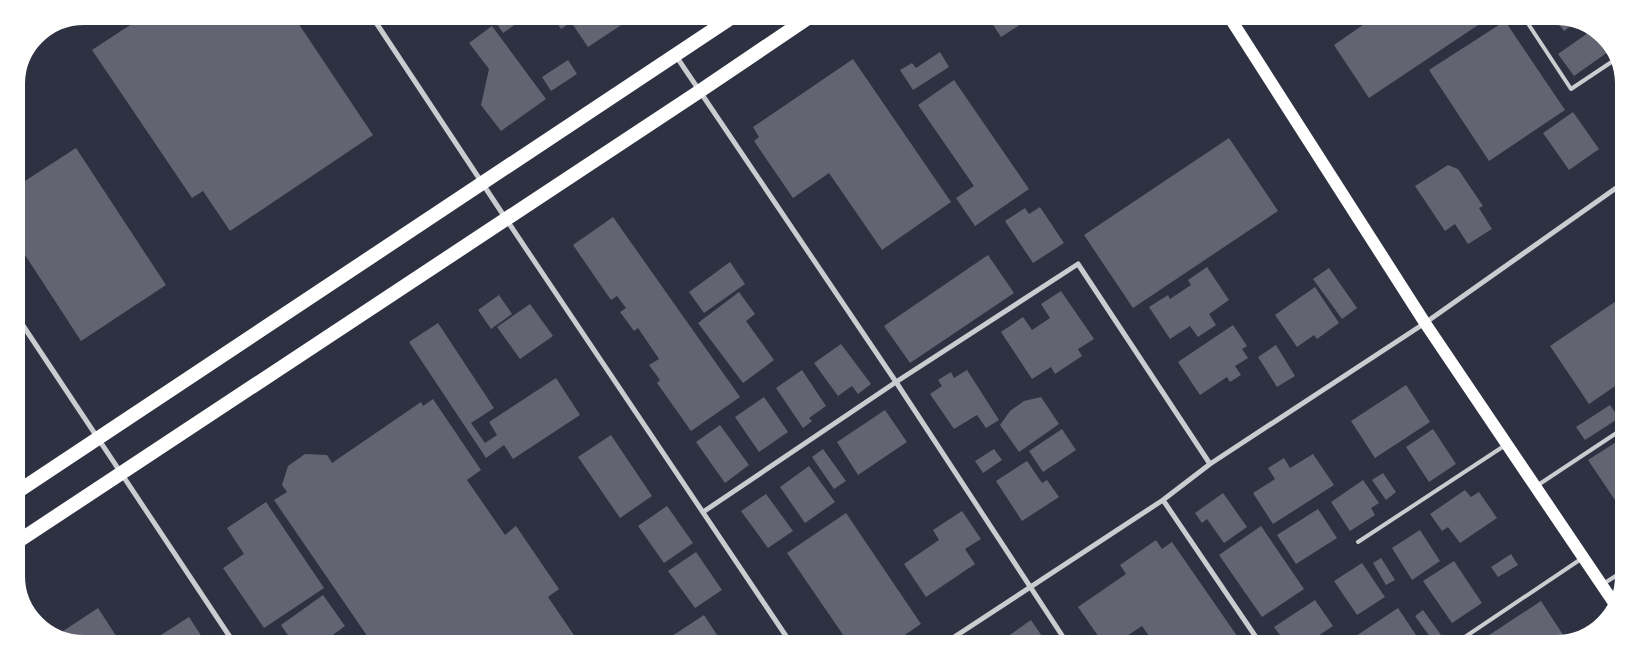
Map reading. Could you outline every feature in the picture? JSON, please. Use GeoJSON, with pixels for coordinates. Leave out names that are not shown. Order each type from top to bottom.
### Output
{"type":"FeatureCollection","features":[{"type":"Feature","properties":{"kind":"highway"},"geometry":{"type":"LineString","coordinates":[[23,488],[725,22]]}},
{"type":"Feature","properties":{"kind":"highway"},"geometry":{"type":"LineString","coordinates":[[23,538],[700,91],[791,22]]}},
{"type":"Feature","properties":{"kind":"main road"},"geometry":{"type":"LineString","coordinates":[[1233,22],[1425,323],[1613,602]]}},
{"type":"Feature","properties":{"kind":"street"},"geometry":{"type":"LineString","coordinates":[[376,22],[787,638]]}},
{"type":"Feature","properties":{"kind":"street"},"geometry":{"type":"LineString","coordinates":[[676,56],[896,382],[1064,638]]}},
{"type":"Feature","properties":{"kind":"street"},"geometry":{"type":"LineString","coordinates":[[953,638],[1163,500],[1210,464],[1425,323],[1618,187]]}},
{"type":"Feature","properties":{"kind":"street"},"geometry":{"type":"LineString","coordinates":[[703,512],[896,382],[1078,264],[1210,464]]}},
{"type":"Feature","properties":{"kind":"street"},"geometry":{"type":"LineString","coordinates":[[23,326],[231,638]]}},
{"type":"Feature","properties":{"kind":"street"},"geometry":{"type":"LineString","coordinates":[[1163,500],[1257,638]]}},
{"type":"Feature","properties":{"kind":"lane"},"geometry":{"type":"LineString","coordinates":[[1527,22],[1571,89],[1614,61]]}},
{"type":"Feature","properties":{"kind":"lane"},"geometry":{"type":"LineString","coordinates":[[1535,486],[1618,432]]}},
{"type":"Feature","properties":{"kind":"lane"},"geometry":{"type":"LineString","coordinates":[[1358,542],[1507,445]]}},
{"type":"Feature","properties":{"kind":"lane"},"geometry":{"type":"LineString","coordinates":[[1463,638],[1583,558]]}},
{"type":"Feature","properties":{"kind":"lane"},"geometry":{"type":"LineString","coordinates":[[1602,585],[1618,575]]}},
{"type":"Feature","properties":{"kind":"building"},"geometry":{"type":"Polygon","coordinates":[[[135,22],[297,22],[373,135],[230,231],[203,191],[192,198],[92,50],[135,22]]]}},
{"type":"Feature","properties":{"kind":"building"},"geometry":{"type":"Polygon","coordinates":[[[496,22],[519,22],[503,33],[496,22]]]}},
{"type":"Feature","properties":{"kind":"building"},"geometry":{"type":"Polygon","coordinates":[[[556,22],[571,22],[561,29],[556,22]]]}},
{"type":"Feature","properties":{"kind":"building"},"geometry":{"type":"Polygon","coordinates":[[[571,22],[626,22],[588,47],[571,22]]]}},
{"type":"Feature","properties":{"kind":"building"},"geometry":{"type":"Polygon","coordinates":[[[991,22],[1024,22],[1001,37],[991,22]]]}},
{"type":"Feature","properties":{"kind":"building"},"geometry":{"type":"Polygon","coordinates":[[[1367,22],[1483,22],[1369,98],[1334,45],[1367,22]]]}},
{"type":"Feature","properties":{"kind":"building"},"geometry":{"type":"Polygon","coordinates":[[[1506,22],[1565,110],[1489,161],[1429,70],[1506,22]]]}},
{"type":"Feature","properties":{"kind":"building"},"geometry":{"type":"Polygon","coordinates":[[[1557,22],[1573,25],[1564,31],[1557,22]]]}},
{"type":"Feature","properties":{"kind":"building"},"geometry":{"type":"Polygon","coordinates":[[[492,26],[546,99],[501,131],[481,105],[489,69],[469,43],[492,26]]]}},
{"type":"Feature","properties":{"kind":"building"},"geometry":{"type":"Polygon","coordinates":[[[1589,32],[1603,43],[1609,51],[1574,76],[1558,54],[1589,32]]]}},
{"type":"Feature","properties":{"kind":"building"},"geometry":{"type":"Polygon","coordinates":[[[940,52],[949,67],[913,90],[900,70],[912,63],[916,68],[940,52]]]}},
{"type":"Feature","properties":{"kind":"building"},"geometry":{"type":"Polygon","coordinates":[[[853,59],[951,202],[882,250],[829,173],[793,198],[754,141],[759,137],[753,127],[853,59]]]}},
{"type":"Feature","properties":{"kind":"building"},"geometry":{"type":"Polygon","coordinates":[[[568,60],[577,74],[551,91],[542,77],[568,60]]]}},
{"type":"Feature","properties":{"kind":"building"},"geometry":{"type":"Polygon","coordinates":[[[954,80],[1029,189],[975,226],[956,198],[974,186],[918,105],[954,80]]]}},
{"type":"Feature","properties":{"kind":"building"},"geometry":{"type":"Polygon","coordinates":[[[1573,112],[1599,149],[1569,170],[1543,133],[1573,112]]]}},
{"type":"Feature","properties":{"kind":"building"},"geometry":{"type":"Polygon","coordinates":[[[1229,138],[1278,211],[1133,308],[1084,235],[1229,138]]]}},
{"type":"Feature","properties":{"kind":"building"},"geometry":{"type":"Polygon","coordinates":[[[76,148],[166,285],[81,341],[23,252],[23,182],[76,148]]]}},
{"type":"Feature","properties":{"kind":"building"},"geometry":{"type":"Polygon","coordinates":[[[1448,165],[1458,169],[1483,206],[1479,208],[1492,229],[1468,244],[1455,224],[1445,231],[1415,186],[1448,165]]]}},
{"type":"Feature","properties":{"kind":"building"},"geometry":{"type":"Polygon","coordinates":[[[1040,207],[1064,243],[1033,263],[1005,221],[1025,208],[1029,214],[1040,207]]]}},
{"type":"Feature","properties":{"kind":"building"},"geometry":{"type":"Polygon","coordinates":[[[613,217],[740,397],[691,431],[657,383],[660,380],[649,365],[659,359],[638,328],[634,331],[620,312],[626,308],[617,296],[611,300],[573,245],[613,217]]]}},
{"type":"Feature","properties":{"kind":"building"},"geometry":{"type":"Polygon","coordinates":[[[988,255],[1014,293],[910,363],[884,326],[988,255]]]}},
{"type":"Feature","properties":{"kind":"building"},"geometry":{"type":"Polygon","coordinates":[[[730,262],[745,284],[704,313],[689,292],[730,262]]]}},
{"type":"Feature","properties":{"kind":"building"},"geometry":{"type":"Polygon","coordinates":[[[1207,267],[1229,300],[1209,314],[1216,325],[1198,337],[1190,326],[1170,339],[1149,307],[1168,295],[1170,299],[1191,285],[1188,280],[1207,267]]]}},
{"type":"Feature","properties":{"kind":"building"},"geometry":{"type":"Polygon","coordinates":[[[1329,268],[1357,308],[1342,319],[1313,279],[1329,268]]]}},
{"type":"Feature","properties":{"kind":"building"},"geometry":{"type":"Polygon","coordinates":[[[1315,287],[1339,323],[1317,339],[1314,335],[1297,347],[1275,315],[1315,287]]]}},
{"type":"Feature","properties":{"kind":"building"},"geometry":{"type":"Polygon","coordinates":[[[1061,291],[1094,339],[1078,349],[1082,356],[1055,374],[1051,367],[1032,379],[1001,332],[1023,317],[1032,330],[1050,318],[1041,304],[1061,291]]]}},
{"type":"Feature","properties":{"kind":"building"},"geometry":{"type":"Polygon","coordinates":[[[739,292],[755,314],[746,321],[774,360],[743,383],[698,323],[739,292]]]}},
{"type":"Feature","properties":{"kind":"building"},"geometry":{"type":"Polygon","coordinates":[[[499,295],[512,314],[491,329],[478,310],[499,295]]]}},
{"type":"Feature","properties":{"kind":"building"},"geometry":{"type":"Polygon","coordinates":[[[1618,300],[1618,384],[1589,404],[1550,346],[1618,300]]]}},
{"type":"Feature","properties":{"kind":"building"},"geometry":{"type":"Polygon","coordinates":[[[530,304],[553,336],[520,359],[497,327],[530,304]]]}},
{"type":"Feature","properties":{"kind":"building"},"geometry":{"type":"Polygon","coordinates":[[[438,323],[494,408],[471,423],[485,443],[497,435],[489,422],[556,378],[580,415],[513,459],[504,445],[486,458],[409,342],[438,323]]]}},
{"type":"Feature","properties":{"kind":"building"},"geometry":{"type":"Polygon","coordinates":[[[1233,325],[1247,346],[1242,349],[1248,358],[1235,366],[1241,375],[1230,382],[1227,377],[1200,395],[1178,362],[1233,325]]]}},
{"type":"Feature","properties":{"kind":"building"},"geometry":{"type":"Polygon","coordinates":[[[841,344],[871,384],[858,394],[852,386],[838,396],[814,363],[841,344]]]}},
{"type":"Feature","properties":{"kind":"building"},"geometry":{"type":"Polygon","coordinates":[[[1276,345],[1295,376],[1277,387],[1258,357],[1276,345]]]}},
{"type":"Feature","properties":{"kind":"building"},"geometry":{"type":"Polygon","coordinates":[[[802,370],[826,406],[809,418],[812,421],[803,428],[776,388],[802,370]]]}},
{"type":"Feature","properties":{"kind":"building"},"geometry":{"type":"Polygon","coordinates":[[[967,370],[999,420],[986,428],[977,415],[954,429],[930,394],[942,386],[938,380],[951,372],[954,378],[967,370]]]}},
{"type":"Feature","properties":{"kind":"building"},"geometry":{"type":"Polygon","coordinates":[[[1406,385],[1430,422],[1375,458],[1351,421],[1406,385]]]}},
{"type":"Feature","properties":{"kind":"building"},"geometry":{"type":"Polygon","coordinates":[[[764,397],[788,432],[759,452],[735,417],[764,397]]]}},
{"type":"Feature","properties":{"kind":"building"},"geometry":{"type":"Polygon","coordinates":[[[1041,397],[1059,424],[1019,452],[1000,425],[1010,411],[1024,401],[1041,397]]]}},
{"type":"Feature","properties":{"kind":"building"},"geometry":{"type":"Polygon","coordinates":[[[433,399],[481,470],[467,480],[505,535],[516,526],[559,589],[548,597],[576,638],[369,638],[274,500],[287,492],[282,485],[288,466],[305,454],[327,455],[332,463],[421,402],[423,406],[433,399]]]}},
{"type":"Feature","properties":{"kind":"building"},"geometry":{"type":"Polygon","coordinates":[[[1610,405],[1618,417],[1618,419],[1585,440],[1576,427],[1610,405]]]}},
{"type":"Feature","properties":{"kind":"building"},"geometry":{"type":"Polygon","coordinates":[[[885,410],[907,442],[858,475],[837,442],[885,410]]]}},
{"type":"Feature","properties":{"kind":"building"},"geometry":{"type":"Polygon","coordinates":[[[720,425],[749,465],[725,483],[696,442],[720,425]]]}},
{"type":"Feature","properties":{"kind":"building"},"geometry":{"type":"Polygon","coordinates":[[[1062,429],[1076,450],[1043,472],[1029,451],[1062,429]]]}},
{"type":"Feature","properties":{"kind":"building"},"geometry":{"type":"Polygon","coordinates":[[[1433,429],[1456,464],[1429,482],[1406,447],[1433,429]]]}},
{"type":"Feature","properties":{"kind":"building"},"geometry":{"type":"Polygon","coordinates":[[[611,435],[652,496],[620,518],[578,457],[611,435]]]}},
{"type":"Feature","properties":{"kind":"building"},"geometry":{"type":"Polygon","coordinates":[[[1618,441],[1618,505],[1588,460],[1618,441]]]}},
{"type":"Feature","properties":{"kind":"building"},"geometry":{"type":"Polygon","coordinates":[[[823,449],[846,481],[834,489],[812,457],[823,449]]]}},
{"type":"Feature","properties":{"kind":"building"},"geometry":{"type":"Polygon","coordinates":[[[994,449],[1002,460],[983,473],[975,461],[994,449]]]}},
{"type":"Feature","properties":{"kind":"building"},"geometry":{"type":"Polygon","coordinates":[[[1313,454],[1334,485],[1273,524],[1253,493],[1275,479],[1268,468],[1284,458],[1290,468],[1313,454]]]}},
{"type":"Feature","properties":{"kind":"building"},"geometry":{"type":"Polygon","coordinates":[[[1027,461],[1042,483],[1047,480],[1059,497],[1022,521],[996,481],[1027,461]]]}},
{"type":"Feature","properties":{"kind":"building"},"geometry":{"type":"Polygon","coordinates":[[[809,466],[835,502],[805,523],[780,487],[809,466]]]}},
{"type":"Feature","properties":{"kind":"building"},"geometry":{"type":"Polygon","coordinates":[[[1383,473],[1396,492],[1386,500],[1372,480],[1383,473]]]}},
{"type":"Feature","properties":{"kind":"building"},"geometry":{"type":"Polygon","coordinates":[[[1363,480],[1379,503],[1371,508],[1375,515],[1350,531],[1331,502],[1363,480]]]}},
{"type":"Feature","properties":{"kind":"building"},"geometry":{"type":"Polygon","coordinates":[[[1465,490],[1471,497],[1479,492],[1497,518],[1460,543],[1448,527],[1442,531],[1430,514],[1465,490]]]}},
{"type":"Feature","properties":{"kind":"building"},"geometry":{"type":"Polygon","coordinates":[[[1223,493],[1247,527],[1224,543],[1207,519],[1202,523],[1195,513],[1223,493]]]}},
{"type":"Feature","properties":{"kind":"building"},"geometry":{"type":"Polygon","coordinates":[[[766,494],[793,531],[768,548],[741,511],[766,494]]]}},
{"type":"Feature","properties":{"kind":"building"},"geometry":{"type":"Polygon","coordinates":[[[266,502],[324,588],[264,628],[223,568],[244,554],[227,528],[266,502]]]}},
{"type":"Feature","properties":{"kind":"building"},"geometry":{"type":"Polygon","coordinates":[[[667,506],[693,543],[664,563],[638,526],[667,506]]]}},
{"type":"Feature","properties":{"kind":"building"},"geometry":{"type":"Polygon","coordinates":[[[1318,509],[1337,538],[1296,564],[1277,535],[1318,509]]]}},
{"type":"Feature","properties":{"kind":"building"},"geometry":{"type":"Polygon","coordinates":[[[962,511],[981,539],[965,549],[975,564],[926,597],[904,564],[939,540],[933,530],[962,511]]]}},
{"type":"Feature","properties":{"kind":"building"},"geometry":{"type":"Polygon","coordinates":[[[846,513],[921,624],[900,638],[845,638],[787,553],[846,513]]]}},
{"type":"Feature","properties":{"kind":"building"},"geometry":{"type":"Polygon","coordinates":[[[1261,526],[1304,589],[1262,617],[1219,555],[1261,526]]]}},
{"type":"Feature","properties":{"kind":"building"},"geometry":{"type":"Polygon","coordinates":[[[1420,530],[1440,561],[1412,580],[1392,548],[1420,530]]]}},
{"type":"Feature","properties":{"kind":"building"},"geometry":{"type":"Polygon","coordinates":[[[1156,540],[1162,549],[1172,542],[1238,638],[1150,638],[1142,626],[1124,638],[1099,638],[1078,607],[1126,574],[1120,565],[1156,540]]]}},
{"type":"Feature","properties":{"kind":"building"},"geometry":{"type":"Polygon","coordinates":[[[696,552],[722,590],[695,608],[668,571],[696,552]]]}},
{"type":"Feature","properties":{"kind":"building"},"geometry":{"type":"Polygon","coordinates":[[[1511,554],[1518,565],[1498,577],[1491,567],[1511,554]]]}},
{"type":"Feature","properties":{"kind":"building"},"geometry":{"type":"Polygon","coordinates":[[[1381,558],[1395,580],[1386,585],[1373,563],[1381,558]]]}},
{"type":"Feature","properties":{"kind":"building"},"geometry":{"type":"Polygon","coordinates":[[[1454,561],[1482,603],[1452,623],[1423,581],[1454,561]]]}},
{"type":"Feature","properties":{"kind":"building"},"geometry":{"type":"Polygon","coordinates":[[[1362,563],[1385,597],[1357,615],[1334,581],[1362,563]]]}},
{"type":"Feature","properties":{"kind":"building"},"geometry":{"type":"Polygon","coordinates":[[[323,595],[345,626],[329,638],[290,638],[281,625],[323,595]]]}},
{"type":"Feature","properties":{"kind":"building"},"geometry":{"type":"Polygon","coordinates":[[[1315,600],[1333,626],[1315,638],[1282,638],[1274,627],[1315,600]]]}},
{"type":"Feature","properties":{"kind":"building"},"geometry":{"type":"Polygon","coordinates":[[[1541,601],[1565,638],[1565,638],[1485,638],[1541,601]]]}},
{"type":"Feature","properties":{"kind":"building"},"geometry":{"type":"Polygon","coordinates":[[[98,608],[117,638],[84,638],[60,633],[98,608]]]}},
{"type":"Feature","properties":{"kind":"building"},"geometry":{"type":"Polygon","coordinates":[[[1398,608],[1418,638],[1353,638],[1398,608]]]}},
{"type":"Feature","properties":{"kind":"building"},"geometry":{"type":"Polygon","coordinates":[[[1423,610],[1441,635],[1437,638],[1431,638],[1415,616],[1423,610]]]}},
{"type":"Feature","properties":{"kind":"building"},"geometry":{"type":"Polygon","coordinates":[[[704,615],[719,638],[669,638],[704,615]]]}},
{"type":"Feature","properties":{"kind":"building"},"geometry":{"type":"Polygon","coordinates":[[[189,617],[203,638],[156,638],[189,617]]]}},
{"type":"Feature","properties":{"kind":"building"},"geometry":{"type":"Polygon","coordinates":[[[1031,620],[1043,638],[1006,638],[1031,620]]]}}]}
